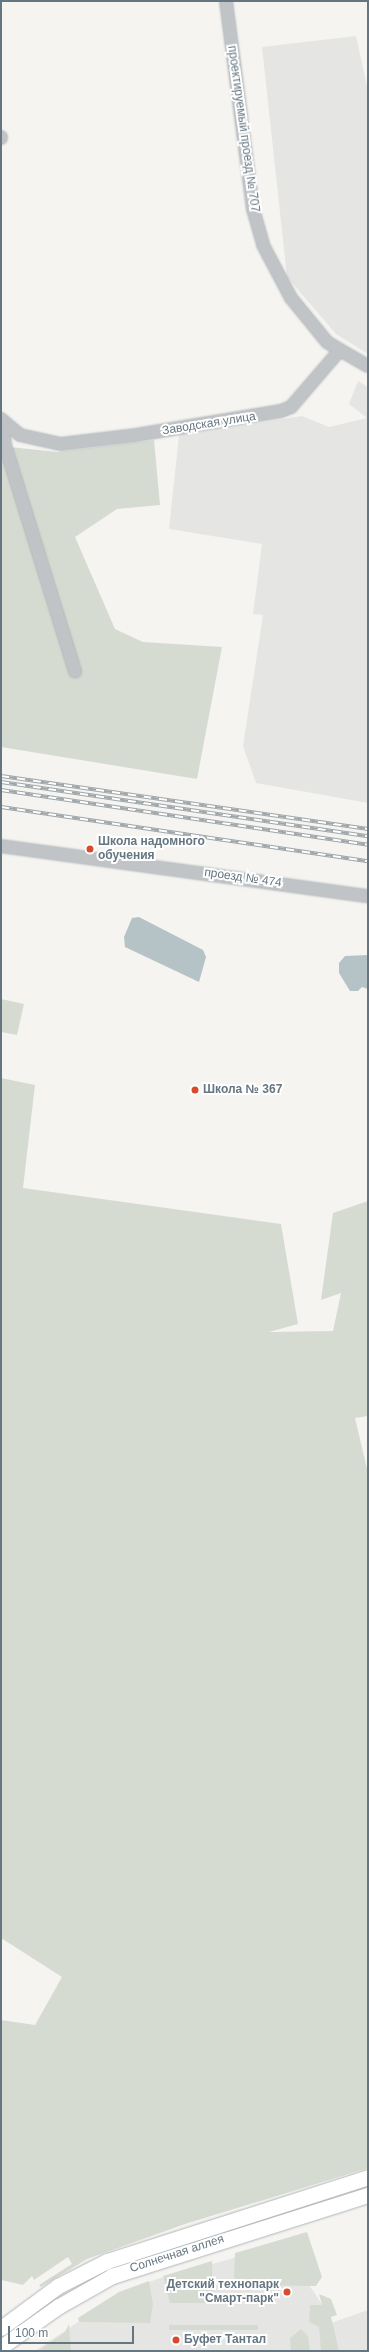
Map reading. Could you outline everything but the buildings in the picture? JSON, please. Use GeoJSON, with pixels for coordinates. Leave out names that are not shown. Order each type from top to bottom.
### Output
{"type":"FeatureCollection","features":[{"type":"Feature","properties":{"kind":"main road","name":"Солнечная аллея"},"geometry":{"type":"LineString","coordinates":[[1,2328],[58,2286],[101,2263],[368,2176]]}},
{"type":"Feature","properties":{"kind":"main road","name":"Солнечная аллея"},"geometry":{"type":"LineString","coordinates":[[1,2347],[106,2279],[243,2233],[368,2195]]}},
{"type":"Feature","properties":{"kind":"main road"},"geometry":{"type":"LineString","coordinates":[[243,2233],[248,2222],[288,2209],[290,2204],[286,2202]]}},
{"type":"Feature","properties":{"kind":"street","name":"проектируемый проезд № 707"},"geometry":{"type":"LineString","coordinates":[[226,1],[253,210],[264,245],[291,298],[327,342],[340,350]]}},
{"type":"Feature","properties":{"kind":"street"},"geometry":{"type":"LineString","coordinates":[[340,350],[368,366]]}},
{"type":"Feature","properties":{"kind":"street","name":"Заводская улица"},"geometry":{"type":"LineString","coordinates":[[1,421],[20,435],[61,444],[264,416],[291,407],[340,350]]}},
{"type":"Feature","properties":{"kind":"street"},"geometry":{"type":"LineString","coordinates":[[1,421],[5,445],[75,671]]}},
{"type":"Feature","properties":{"kind":"street","name":"проезд № 474"},"geometry":{"type":"LineString","coordinates":[[1,846],[94,857],[368,896]]}},
{"type":"Feature","properties":{"kind":"shaded area"},"geometry":{"type":"Polygon","coordinates":[[[356,36],[368,91],[368,354],[336,334],[287,277],[262,47],[356,36]]]}},
{"type":"Feature","properties":{"kind":"shaded area"},"geometry":{"type":"Polygon","coordinates":[[[358,381],[368,387],[368,803],[256,783],[243,746],[263,615],[253,614],[262,544],[169,529],[179,435],[302,416],[329,427],[367,418],[349,404],[358,381]]]}},
{"type":"Feature","properties":{"kind":"shaded area"},"geometry":{"type":"Polygon","coordinates":[[[154,440],[160,505],[117,509],[75,537],[115,629],[143,642],[222,647],[197,779],[1,747],[1,446],[57,452],[154,440]]]}},
{"type":"Feature","properties":{"kind":"shaded area"},"geometry":{"type":"Polygon","coordinates":[[[139,917],[203,950],[206,957],[199,982],[125,947],[124,937],[132,918],[139,917]]]}},
{"type":"Feature","properties":{"kind":"shaded area"},"geometry":{"type":"Polygon","coordinates":[[[368,955],[368,989],[362,987],[358,991],[350,991],[339,973],[339,963],[345,956],[368,955]]]}},
{"type":"Feature","properties":{"kind":"shaded area"},"geometry":{"type":"Polygon","coordinates":[[[1,999],[24,1004],[17,1035],[1,1032],[1,999]]]}},
{"type":"Feature","properties":{"kind":"shaded area"},"geometry":{"type":"Polygon","coordinates":[[[1,1078],[35,1085],[23,1188],[281,1224],[298,1324],[269,1332],[333,1331],[341,1293],[321,1300],[333,1213],[368,1201],[368,1416],[355,1418],[368,1473],[368,2168],[185,2224],[87,2259],[41,2287],[39,2285],[72,2264],[68,2257],[34,2280],[32,2276],[23,2285],[1,2280],[1,2020],[35,2025],[62,1977],[1,1938],[1,1078]]]}},
{"type":"Feature","properties":{"kind":"shaded area"},"geometry":{"type":"Polygon","coordinates":[[[307,2232],[322,2277],[316,2286],[239,2285],[234,2278],[235,2253],[307,2232]]]}},
{"type":"Feature","properties":{"kind":"shaded area"},"geometry":{"type":"Polygon","coordinates":[[[296,2241],[309,2285],[326,2310],[331,2323],[368,2310],[368,2351],[35,2351],[121,2293],[157,2279],[296,2241]]]}},
{"type":"Feature","properties":{"kind":"shaded area"},"geometry":{"type":"Polygon","coordinates":[[[212,2261],[213,2303],[170,2303],[163,2276],[212,2261]]]}},
{"type":"Feature","properties":{"kind":"shaded area"},"geometry":{"type":"Polygon","coordinates":[[[149,2281],[153,2304],[150,2323],[79,2322],[78,2318],[119,2292],[149,2281]]]}},
{"type":"Feature","properties":{"kind":"shaded area"},"geometry":{"type":"Polygon","coordinates":[[[319,2294],[331,2299],[337,2315],[331,2317],[339,2351],[321,2351],[319,2327],[309,2322],[310,2305],[322,2305],[319,2294]]]}},
{"type":"Feature","properties":{"kind":"shaded area"},"geometry":{"type":"Polygon","coordinates":[[[69,2324],[71,2351],[38,2351],[65,2332],[69,2324]]]}},
{"type":"Feature","properties":{"kind":"shaded area"},"geometry":{"type":"Polygon","coordinates":[[[169,2325],[258,2325],[258,2330],[169,2330],[169,2325]]]}},
{"type":"Feature","properties":{"kind":"shaded area"},"geometry":{"type":"Polygon","coordinates":[[[301,2329],[308,2336],[310,2351],[291,2351],[290,2338],[301,2329]]]}},
{"type":"Feature","properties":{"kind":"railway"},"geometry":{"type":"LineString","coordinates":[[1,776],[368,829]]}},
{"type":"Feature","properties":{"kind":"railway"},"geometry":{"type":"LineString","coordinates":[[1,782],[368,836]]}},
{"type":"Feature","properties":{"kind":"railway"},"geometry":{"type":"LineString","coordinates":[[1,790],[368,845]]}},
{"type":"Feature","properties":{"kind":"railway"},"geometry":{"type":"LineString","coordinates":[[1,807],[368,861]]}},
{"type":"Feature","properties":{"kind":"place","name":"Школа надомного обучения"},"geometry":{"type":"Point","coordinates":[90,849]}},
{"type":"Feature","properties":{"kind":"place","name":"Школа № 367"},"geometry":{"type":"Point","coordinates":[195,1090]}},
{"type":"Feature","properties":{"kind":"place","name":"Детский технопарк \"Смарт-парк\""},"geometry":{"type":"Point","coordinates":[287,2292]}},
{"type":"Feature","properties":{"kind":"place","name":"Буфет Тантал"},"geometry":{"type":"Point","coordinates":[176,2340]}}]}
